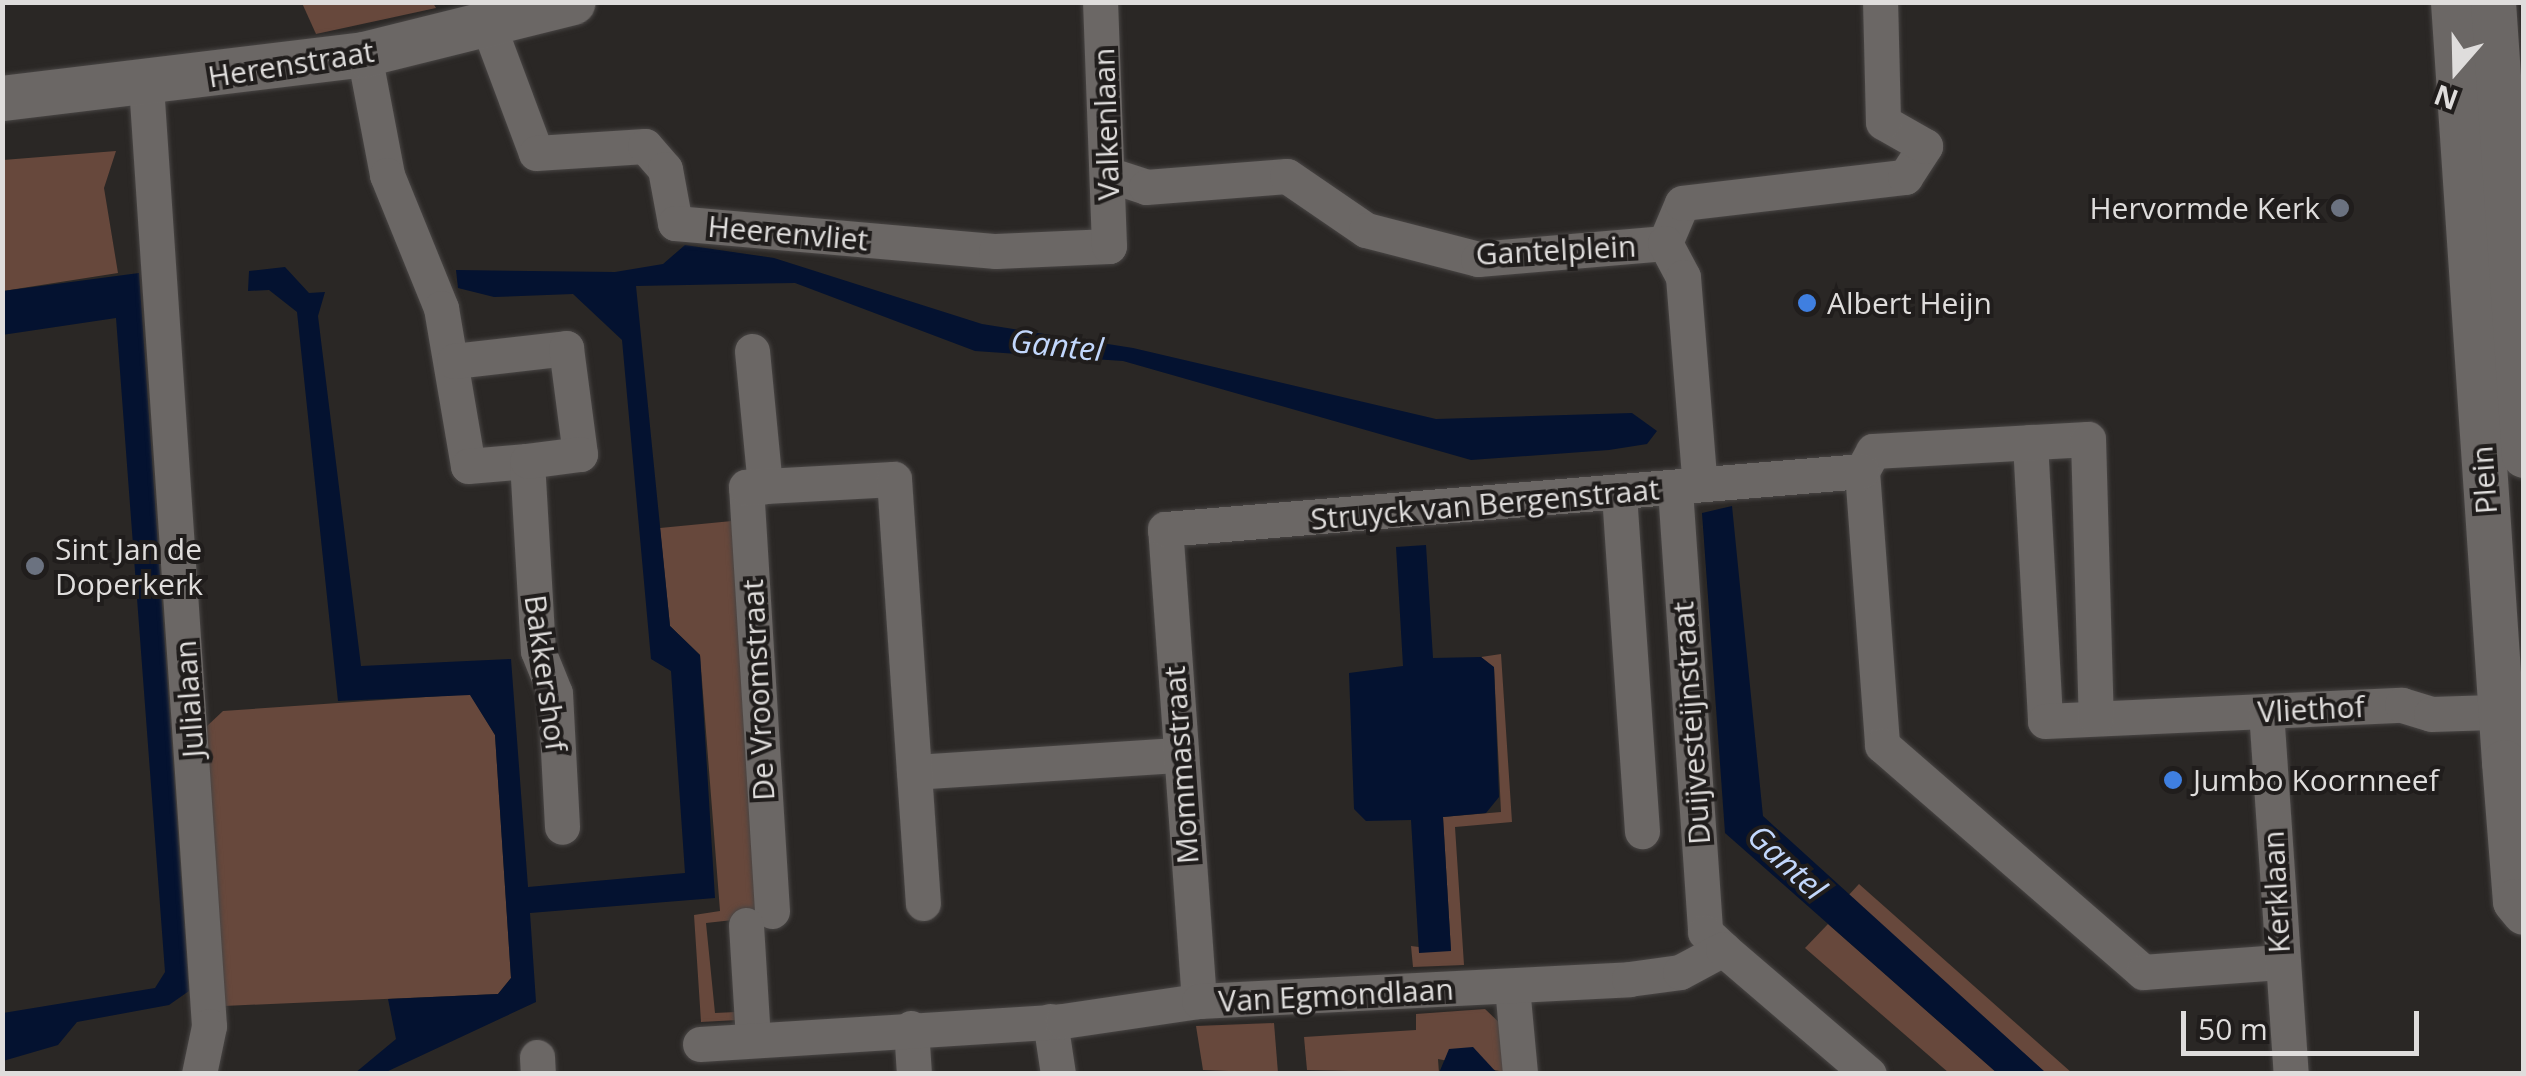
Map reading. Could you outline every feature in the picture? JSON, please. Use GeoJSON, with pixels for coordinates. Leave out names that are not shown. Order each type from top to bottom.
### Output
{"type":"FeatureCollection","features":[{"type":"Feature","properties":{"kind":"street","name":"Valkenlaan"},"geometry":{"type":"LineString","coordinates":[[1100,2],[1110,246]]}},
{"type":"Feature","properties":{"kind":"street","name":"Gantelplein"},"geometry":{"type":"LineString","coordinates":[[1665,244],[1682,204],[1905,177],[1925,146],[1884,122],[1880,2]]}},
{"type":"Feature","properties":{"kind":"street","name":"Herenstraat"},"geometry":{"type":"LineString","coordinates":[[2,98],[146,85],[364,54],[490,30],[562,4]]}},
{"type":"Feature","properties":{"kind":"street","name":"Plein"},"geometry":{"type":"LineString","coordinates":[[2474,23],[2524,455]]}},
{"type":"Feature","properties":{"kind":"street","name":"Plein"},"geometry":{"type":"LineString","coordinates":[[2474,23],[2513,711],[2515,901],[2524,912]]}},
{"type":"Feature","properties":{"kind":"street","name":"Heerenvliet"},"geometry":{"type":"LineString","coordinates":[[490,30],[536,152],[645,146],[664,169],[675,223],[996,251],[1110,246]]}},
{"type":"Feature","properties":{"kind":"street"},"geometry":{"type":"LineString","coordinates":[[364,54],[387,175],[454,361],[468,466],[580,454],[566,348],[454,361]]}},
{"type":"Feature","properties":{"kind":"street","name":"Julialaan"},"geometry":{"type":"LineString","coordinates":[[146,85],[209,1026],[199,1074]]}},
{"type":"Feature","properties":{"kind":"street","name":"Gantelplein"},"geometry":{"type":"LineString","coordinates":[[1110,175],[1146,187],[1287,176],[1366,230],[1478,259],[1665,244]]}},
{"type":"Feature","properties":{"kind":"street","name":"Gantelplein"},"geometry":{"type":"LineString","coordinates":[[1665,244],[1683,277],[1687,484]]}},
{"type":"Feature","properties":{"kind":"street"},"geometry":{"type":"LineString","coordinates":[[752,350],[764,486],[894,480],[923,903]]}},
{"type":"Feature","properties":{"kind":"street"},"geometry":{"type":"LineString","coordinates":[[2096,718],[2088,440],[1873,451],[1862,471],[1882,745],[2144,972],[2280,962]]}},
{"type":"Feature","properties":{"kind":"street","name":"Vliethof"},"geometry":{"type":"LineString","coordinates":[[2030,442],[2046,721],[2402,704],[2431,714],[2513,711]]}},
{"type":"Feature","properties":{"kind":"street","name":"Bakkershof"},"geometry":{"type":"LineString","coordinates":[[527,460],[538,651],[554,693],[562,826]]}},
{"type":"Feature","properties":{"kind":"street","name":"Struyck van Bergenstraat"},"geometry":{"type":"LineString","coordinates":[[1165,529],[1862,471]]}},
{"type":"Feature","properties":{"kind":"street","name":"Duijvesteijnstraat"},"geometry":{"type":"LineString","coordinates":[[1687,484],[1705,932],[1723,949]]}},
{"type":"Feature","properties":{"kind":"street","name":"De Vroomstraat"},"geometry":{"type":"LineString","coordinates":[[753,1040],[759,918],[746,487],[764,486]]}},
{"type":"Feature","properties":{"kind":"street","name":"Duijvesteijnstraat"},"geometry":{"type":"LineString","coordinates":[[1619,494],[1642,831]]}},
{"type":"Feature","properties":{"kind":"street","name":"Mommastraat"},"geometry":{"type":"LineString","coordinates":[[1165,529],[1178,755],[1199,1002]]}},
{"type":"Feature","properties":{"kind":"street","name":"Kerklaan"},"geometry":{"type":"LineString","coordinates":[[2266,711],[2280,962],[2292,1074]]}},
{"type":"Feature","properties":{"kind":"street"},"geometry":{"type":"LineString","coordinates":[[914,772],[1178,755]]}},
{"type":"Feature","properties":{"kind":"street"},"geometry":{"type":"LineString","coordinates":[[1723,949],[1870,1074]]}},
{"type":"Feature","properties":{"kind":"street","name":"Van Egmondlaan"},"geometry":{"type":"LineString","coordinates":[[700,1044],[1050,1022],[1199,1002],[1512,987],[1680,972],[1723,949]]}},
{"type":"Feature","properties":{"kind":"street"},"geometry":{"type":"LineString","coordinates":[[1512,987],[1520,1074]]}},
{"type":"Feature","properties":{"kind":"street"},"geometry":{"type":"LineString","coordinates":[[1050,1022],[1058,1074]]}},
{"type":"Feature","properties":{"kind":"street"},"geometry":{"type":"LineString","coordinates":[[911,1028],[914,1074]]}},
{"type":"Feature","properties":{"kind":"shaded area"},"geometry":{"type":"Polygon","coordinates":[[[302,3],[433,3],[436,8],[316,34],[302,3]]]}},
{"type":"Feature","properties":{"kind":"shaded area"},"geometry":{"type":"Polygon","coordinates":[[[116,151],[104,188],[118,273],[3,291],[3,160],[116,151]]]}},
{"type":"Feature","properties":{"kind":"shaded area"},"geometry":{"type":"Polygon","coordinates":[[[732,521],[760,917],[706,923],[715,1013],[736,1012],[738,1020],[701,1022],[694,915],[720,911],[700,655],[670,626],[660,528],[732,521]]]}},
{"type":"Feature","properties":{"kind":"shaded area"},"geometry":{"type":"Polygon","coordinates":[[[1501,654],[1512,822],[1455,827],[1464,965],[1413,967],[1411,946],[1451,951],[1443,817],[1501,812],[1494,668],[1481,657],[1501,654]]]}},
{"type":"Feature","properties":{"kind":"shaded area"},"geometry":{"type":"Polygon","coordinates":[[[470,694],[495,735],[511,978],[498,994],[224,1006],[206,727],[223,711],[470,694]]]}},
{"type":"Feature","properties":{"kind":"shaded area"},"geometry":{"type":"Polygon","coordinates":[[[1859,884],[2072,1073],[2046,1073],[1846,898],[1859,884]]]}},
{"type":"Feature","properties":{"kind":"shaded area"},"geometry":{"type":"Polygon","coordinates":[[[1828,924],[1997,1073],[1949,1073],[1805,948],[1828,924]]]}},
{"type":"Feature","properties":{"kind":"shaded area"},"geometry":{"type":"Polygon","coordinates":[[[1485,1009],[1506,1029],[1510,1073],[1438,1059],[1439,1073],[1307,1070],[1304,1037],[1416,1030],[1416,1014],[1485,1009]]]}},
{"type":"Feature","properties":{"kind":"shaded area"},"geometry":{"type":"Polygon","coordinates":[[[1274,1023],[1278,1073],[1203,1070],[1196,1026],[1274,1023]]]}},
{"type":"Feature","properties":{"kind":"water","name":"Gantel"},"geometry":{"type":"Polygon","coordinates":[[[685,245],[774,258],[982,324],[1133,348],[1436,419],[1632,413],[1657,431],[1647,444],[1609,450],[1471,460],[1123,361],[975,351],[795,283],[636,286],[670,626],[700,655],[715,898],[530,913],[536,1002],[384,1073],[355,1073],[396,1039],[388,999],[498,994],[511,978],[495,735],[470,695],[338,701],[297,312],[269,290],[248,291],[249,271],[285,267],[309,293],[325,292],[318,316],[361,666],[511,659],[528,887],[685,873],[671,671],[651,659],[622,340],[573,294],[494,297],[458,288],[456,270],[615,272],[663,264],[685,245]]]}},
{"type":"Feature","properties":{"kind":"water"},"geometry":{"type":"Polygon","coordinates":[[[139,273],[189,991],[169,1005],[77,1022],[58,1045],[3,1061],[3,1013],[155,988],[165,972],[116,318],[2,335],[3,291],[139,273]]]}},
{"type":"Feature","properties":{"kind":"water","name":"Gantel"},"geometry":{"type":"Polygon","coordinates":[[[1732,506],[1763,816],[2046,1073],[1997,1073],[1725,833],[1702,513],[1732,506]]]}},
{"type":"Feature","properties":{"kind":"water"},"geometry":{"type":"Polygon","coordinates":[[[1426,545],[1433,658],[1481,657],[1494,667],[1499,797],[1486,813],[1443,817],[1451,951],[1419,953],[1411,820],[1366,821],[1354,809],[1349,673],[1403,666],[1396,547],[1426,545]]]}},
{"type":"Feature","properties":{"kind":"water"},"geometry":{"type":"Polygon","coordinates":[[[1473,1047],[1497,1073],[1439,1073],[1449,1049],[1473,1047]]]}},
{"type":"Feature","properties":{"kind":"place","name":"Hervormde Kerk"},"geometry":{"type":"Point","coordinates":[2340,208]}},
{"type":"Feature","properties":{"kind":"place","name":"Albert Heijn"},"geometry":{"type":"Point","coordinates":[1807,303]}},
{"type":"Feature","properties":{"kind":"place","name":"Sint Jan de Doperkerk"},"geometry":{"type":"Point","coordinates":[35,566]}},
{"type":"Feature","properties":{"kind":"place","name":"Jumbo Koornneef"},"geometry":{"type":"Point","coordinates":[2173,780]}}]}
